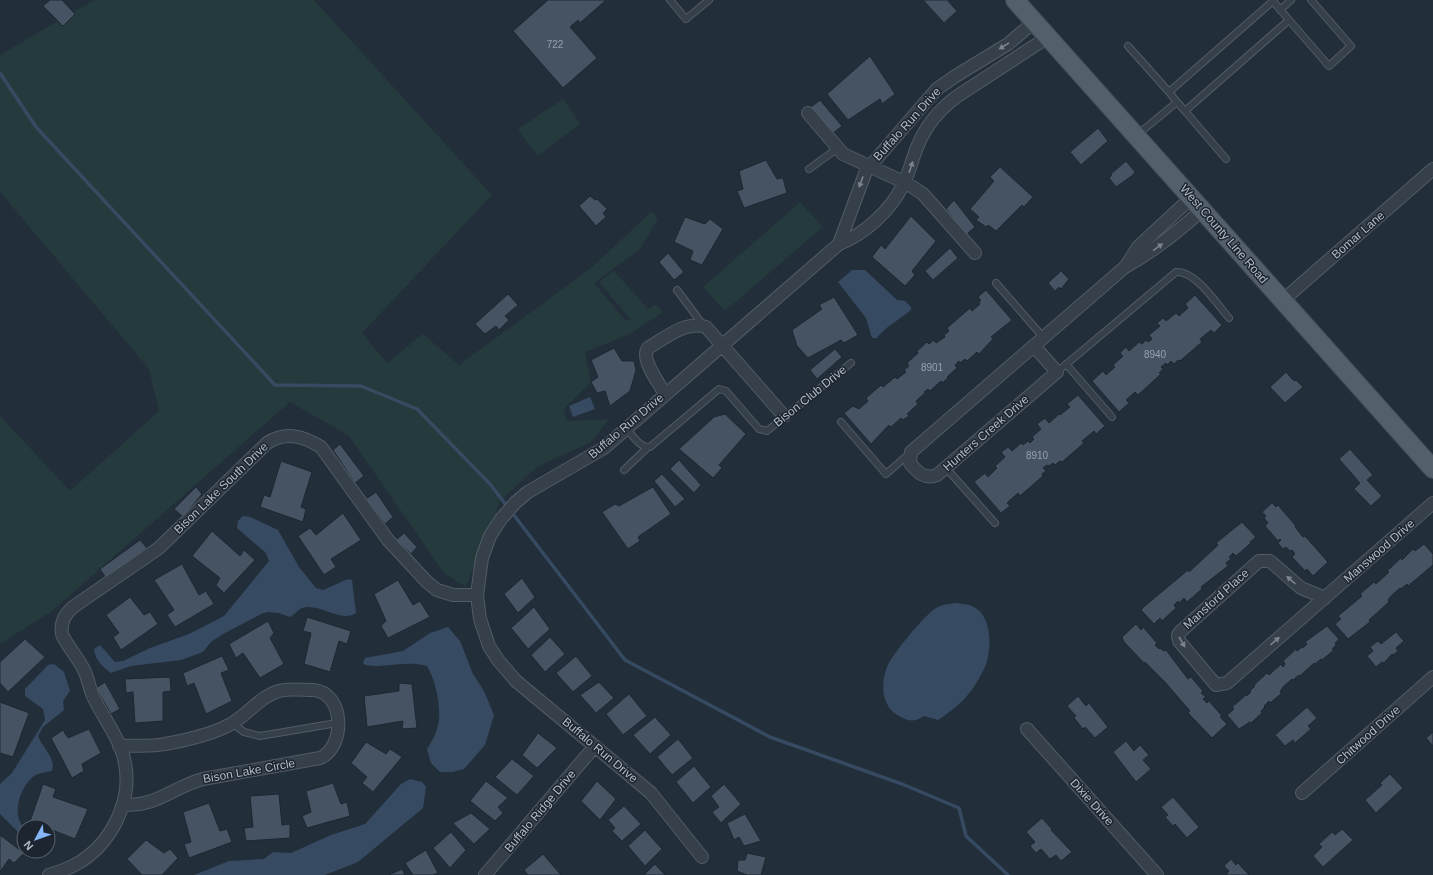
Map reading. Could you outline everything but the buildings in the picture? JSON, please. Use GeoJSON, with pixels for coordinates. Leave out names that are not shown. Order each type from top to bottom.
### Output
{"type":"FeatureCollection","features":[{"type":"Feature","properties":{"kind":"main road","name":"West County Line Road"},"geometry":{"type":"LineString","coordinates":[[1015,0],[1433,468]]}},
{"type":"Feature","properties":{"kind":"street","name":"Buffalo Run Drive"},"geometry":{"type":"LineString","coordinates":[[839,244],[852,213],[862,179],[869,167],[937,89],[1008,44],[1034,22]]}},
{"type":"Feature","properties":{"kind":"street","name":"Buffalo Run Drive"},"geometry":{"type":"LineString","coordinates":[[702,857],[651,793],[516,681],[498,660],[484,633],[477,595],[479,569],[485,547],[494,529],[511,507],[537,486],[596,454],[839,244],[855,238],[882,213],[894,199],[904,182],[924,132],[947,104],[1048,37]]}},
{"type":"Feature","properties":{"kind":"street"},"geometry":{"type":"LineString","coordinates":[[808,113],[843,154],[904,182],[923,194],[975,252]]}},
{"type":"Feature","properties":{"kind":"street","name":"Bomar Lane"},"geometry":{"type":"LineString","coordinates":[[1282,300],[1433,169]]}},
{"type":"Feature","properties":{"kind":"street"},"geometry":{"type":"LineString","coordinates":[[911,452],[1125,267],[1146,256],[1175,235],[1197,203]]}},
{"type":"Feature","properties":{"kind":"street"},"geometry":{"type":"LineString","coordinates":[[666,394],[646,360],[646,351],[648,348],[686,326],[696,324],[704,326],[722,344],[784,416]]}},
{"type":"Feature","properties":{"kind":"street"},"geometry":{"type":"LineString","coordinates":[[1034,346],[1061,368]]}},
{"type":"Feature","properties":{"kind":"street","name":"Hunters Creek Drive"},"geometry":{"type":"LineString","coordinates":[[911,452],[910,463],[923,476],[934,476],[946,468],[1061,368]]}},
{"type":"Feature","properties":{"kind":"street","name":"Bison Lake South Drive"},"geometry":{"type":"LineString","coordinates":[[119,746],[114,733],[93,696],[84,671],[64,637],[62,628],[64,618],[73,607],[159,548],[267,442],[290,435],[312,440],[321,447],[388,540],[432,587],[453,595],[477,595]]}},
{"type":"Feature","properties":{"kind":"street","name":"Manswood Drive"},"geometry":{"type":"LineString","coordinates":[[1325,598],[1433,503]]}},
{"type":"Feature","properties":{"kind":"street","name":"Mansford Place"},"geometry":{"type":"LineString","coordinates":[[1259,561],[1270,561],[1300,588],[1325,598],[1228,683],[1216,685],[1179,641],[1178,635],[1181,631],[1259,561]]}},
{"type":"Feature","properties":{"kind":"street","name":"Chitwood Drive"},"geometry":{"type":"LineString","coordinates":[[1302,794],[1433,676]]}},
{"type":"Feature","properties":{"kind":"street","name":"Bison Lake Circle"},"geometry":{"type":"LineString","coordinates":[[123,804],[138,805],[149,803],[186,784],[203,779],[320,758],[329,754],[335,744],[337,714],[334,705],[328,696],[315,690],[280,690],[268,696],[232,723]]}},
{"type":"Feature","properties":{"kind":"street"},"geometry":{"type":"LineString","coordinates":[[49,875],[75,865],[96,850],[115,825],[123,804],[126,780],[123,756],[119,746],[166,744],[223,728],[232,723]]}},
{"type":"Feature","properties":{"kind":"street","name":"Dixie Drive"},"geometry":{"type":"LineString","coordinates":[[1027,729],[1157,875]]}},
{"type":"Feature","properties":{"kind":"street","name":"Buffalo Ridge Drive"},"geometry":{"type":"LineString","coordinates":[[489,874],[595,746]]}},
{"type":"Feature","properties":{"kind":"lane"},"geometry":{"type":"LineString","coordinates":[[670,0],[686,19],[709,0]]}},
{"type":"Feature","properties":{"kind":"lane"},"geometry":{"type":"LineString","coordinates":[[1280,10],[1291,0]]}},
{"type":"Feature","properties":{"kind":"lane"},"geometry":{"type":"LineString","coordinates":[[1169,92],[1272,1],[1329,66],[1351,46],[1311,0]]}},
{"type":"Feature","properties":{"kind":"lane"},"geometry":{"type":"LineString","coordinates":[[1185,111],[1289,20]]}},
{"type":"Feature","properties":{"kind":"lane"},"geometry":{"type":"LineString","coordinates":[[1128,46],[1226,158]]}},
{"type":"Feature","properties":{"kind":"lane"},"geometry":{"type":"LineString","coordinates":[[1136,136],[1177,102]]}},
{"type":"Feature","properties":{"kind":"lane"},"geometry":{"type":"LineString","coordinates":[[808,169],[838,148]]}},
{"type":"Feature","properties":{"kind":"lane"},"geometry":{"type":"LineString","coordinates":[[1112,416],[1061,368],[1176,272],[1186,273],[1196,280],[1229,318]]}},
{"type":"Feature","properties":{"kind":"lane"},"geometry":{"type":"LineString","coordinates":[[996,283],[1043,338]]}},
{"type":"Feature","properties":{"kind":"lane"},"geometry":{"type":"LineString","coordinates":[[677,290],[704,326]]}},
{"type":"Feature","properties":{"kind":"lane","name":"Bison Club Drive"},"geometry":{"type":"LineString","coordinates":[[646,448],[654,445],[719,389],[726,391],[762,431],[768,430],[851,363]]}},
{"type":"Feature","properties":{"kind":"lane"},"geometry":{"type":"LineString","coordinates":[[841,422],[886,474],[911,452]]}},
{"type":"Feature","properties":{"kind":"lane"},"geometry":{"type":"LineString","coordinates":[[624,470],[646,448],[639,444],[626,428]]}},
{"type":"Feature","properties":{"kind":"lane"},"geometry":{"type":"LineString","coordinates":[[946,468],[995,522]]}},
{"type":"Feature","properties":{"kind":"lane"},"geometry":{"type":"LineString","coordinates":[[232,723],[244,732],[260,736],[337,723]]}},
{"type":"Feature","properties":{"kind":"green space"},"geometry":{"type":"Polygon","coordinates":[[[94,0],[314,0],[492,195],[362,333],[387,363],[423,334],[459,365],[591,268],[652,211],[658,219],[641,248],[594,283],[626,321],[630,319],[599,282],[614,271],[648,309],[656,304],[663,312],[630,334],[585,352],[591,382],[564,409],[567,421],[609,419],[591,442],[537,467],[500,501],[466,587],[444,573],[349,436],[290,402],[52,611],[0,644],[0,416],[70,491],[159,411],[149,369],[0,192],[0,55],[94,0]]]}},
{"type":"Feature","properties":{"kind":"green space"},"geometry":{"type":"Polygon","coordinates":[[[563,99],[580,124],[537,156],[518,129],[563,99]]]}},
{"type":"Feature","properties":{"kind":"green space"},"geometry":{"type":"Polygon","coordinates":[[[800,202],[823,227],[725,311],[703,287],[800,202]]]}},
{"type":"Feature","properties":{"kind":"water"},"geometry":{"type":"Polygon","coordinates":[[[852,270],[865,270],[897,300],[905,301],[911,307],[911,310],[888,327],[877,338],[872,338],[866,318],[838,282],[852,270]]]}},
{"type":"Feature","properties":{"kind":"water"},"geometry":{"type":"Polygon","coordinates":[[[590,397],[595,409],[573,417],[569,406],[590,397]]]}},
{"type":"Feature","properties":{"kind":"water"},"geometry":{"type":"Polygon","coordinates":[[[243,516],[250,517],[278,530],[299,567],[316,588],[323,590],[348,579],[352,580],[356,613],[349,616],[343,616],[314,607],[300,609],[290,617],[279,613],[268,612],[261,614],[225,633],[211,642],[203,652],[181,660],[131,666],[111,673],[105,668],[98,660],[94,649],[100,645],[115,662],[123,661],[150,648],[189,634],[224,616],[269,561],[266,553],[237,528],[238,521],[243,516]]]}},
{"type":"Feature","properties":{"kind":"water"},"geometry":{"type":"Polygon","coordinates":[[[956,603],[972,606],[984,617],[990,643],[985,667],[975,685],[964,699],[938,720],[924,716],[912,720],[903,718],[893,712],[884,695],[883,688],[887,667],[902,645],[931,612],[946,604],[956,603]]]}},
{"type":"Feature","properties":{"kind":"water"},"geometry":{"type":"Polygon","coordinates":[[[448,627],[460,641],[473,674],[484,691],[494,715],[485,745],[464,769],[453,772],[440,772],[431,763],[427,749],[433,739],[439,722],[439,706],[436,688],[427,666],[419,664],[403,664],[373,666],[365,665],[363,663],[365,658],[403,651],[430,633],[448,627]]]}},
{"type":"Feature","properties":{"kind":"water"},"geometry":{"type":"Polygon","coordinates":[[[54,664],[64,672],[70,691],[63,701],[64,710],[43,727],[38,736],[51,758],[53,766],[52,771],[34,776],[25,787],[19,801],[19,819],[16,819],[16,830],[0,814],[0,784],[12,773],[45,720],[43,709],[25,696],[25,689],[48,665],[54,664]]]}},
{"type":"Feature","properties":{"kind":"water"},"geometry":{"type":"Polygon","coordinates":[[[410,779],[422,782],[426,787],[423,808],[358,862],[325,875],[194,875],[229,861],[264,859],[273,852],[291,853],[331,835],[365,824],[401,784],[410,779]]]}},
{"type":"Feature","properties":{"kind":"waterway"},"geometry":{"type":"LineString","coordinates":[[0,73],[36,127],[275,385],[361,386],[417,409],[490,484],[625,660],[770,737],[902,784],[959,808],[966,836],[1008,875]]}}]}
